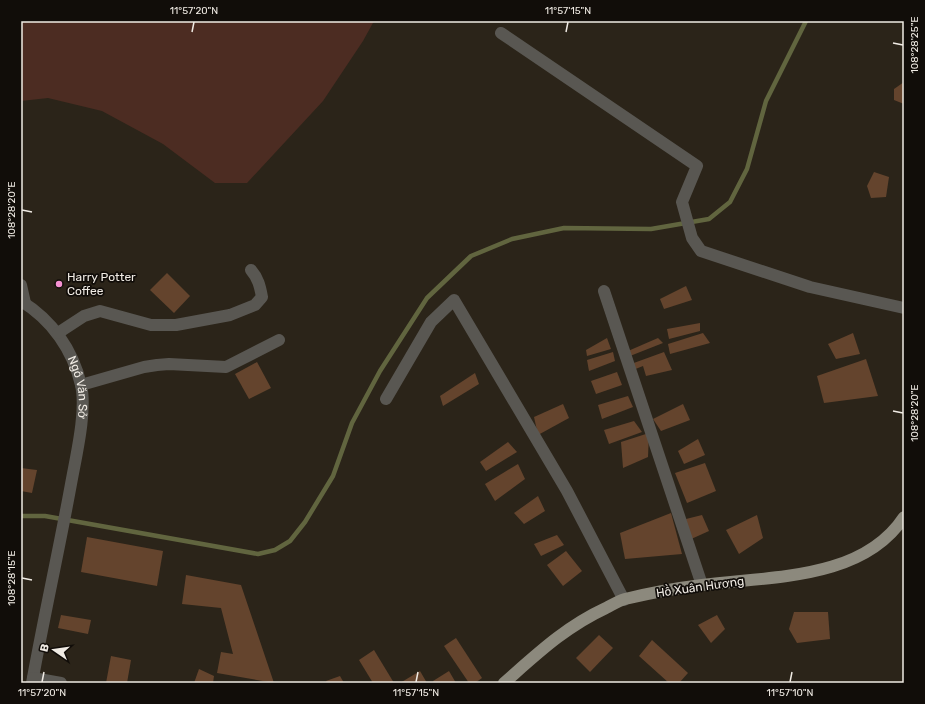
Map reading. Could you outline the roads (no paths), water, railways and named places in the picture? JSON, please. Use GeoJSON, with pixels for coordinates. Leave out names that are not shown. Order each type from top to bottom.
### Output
{"type":"FeatureCollection","features":[{"type":"Feature","properties":{"kind":"main road","name":"Hồ Xuân Hương"},"geometry":{"type":"LineString","coordinates":[[504,683],[561,634],[585,618],[624,600],[702,585],[771,578],[819,570],[858,557],[885,538],[904,517]]}},
{"type":"Feature","properties":{"kind":"street"},"geometry":{"type":"LineString","coordinates":[[501,34],[698,166],[682,202],[692,238],[701,251],[810,287],[904,308]]}},
{"type":"Feature","properties":{"kind":"street"},"geometry":{"type":"LineString","coordinates":[[58,333],[84,316],[100,311],[151,325],[164,326],[230,315],[255,305],[262,297],[258,282],[251,270]]}},
{"type":"Feature","properties":{"kind":"street"},"geometry":{"type":"LineString","coordinates":[[21,285],[23,302]]}},
{"type":"Feature","properties":{"kind":"street"},"geometry":{"type":"LineString","coordinates":[[604,291],[702,585]]}},
{"type":"Feature","properties":{"kind":"street"},"geometry":{"type":"LineString","coordinates":[[386,399],[431,322],[454,300],[567,491],[624,600]]}},
{"type":"Feature","properties":{"kind":"street","name":"Ngô Văn Sở"},"geometry":{"type":"LineString","coordinates":[[23,302],[45,319],[58,333],[66,346],[81,385],[83,405],[62,533],[32,680]]}},
{"type":"Feature","properties":{"kind":"street"},"geometry":{"type":"LineString","coordinates":[[81,385],[156,365],[169,364],[226,367],[279,340]]}},
{"type":"Feature","properties":{"kind":"street"},"geometry":{"type":"LineString","coordinates":[[32,680],[61,683]]}},
{"type":"Feature","properties":{"kind":"waterway"},"geometry":{"type":"LineString","coordinates":[[21,516],[45,516],[258,554],[275,550],[290,541],[305,522],[333,476],[352,423],[380,371],[427,298],[471,256],[512,239],[564,228],[651,229],[709,219],[730,202],[747,169],[766,101],[806,21]]}},
{"type":"Feature","properties":{"kind":"place","name":"Harry Potter Coffee"},"geometry":{"type":"Point","coordinates":[59,284]}}]}
